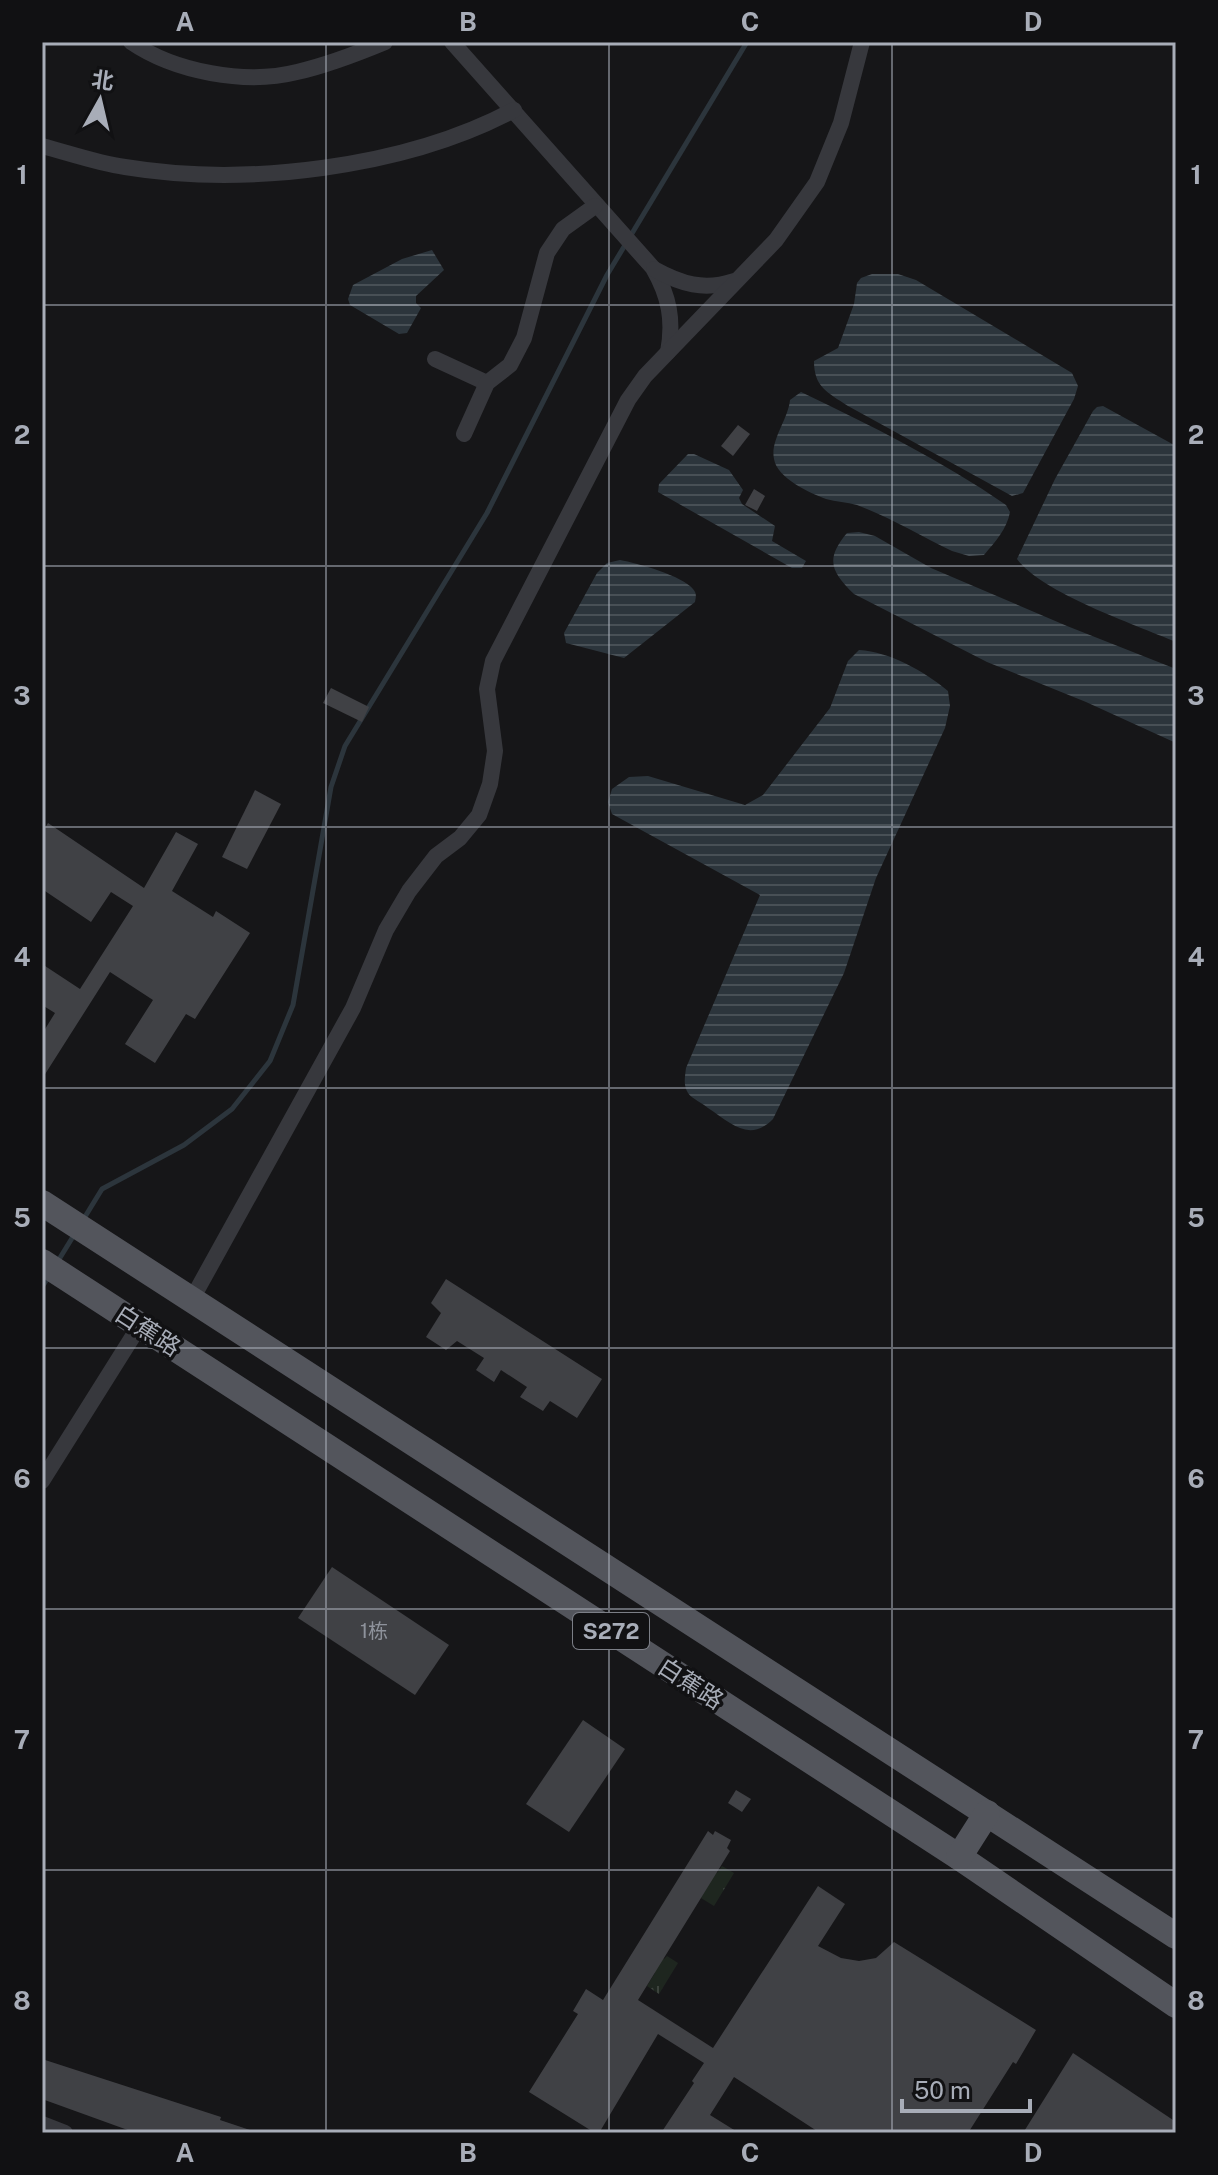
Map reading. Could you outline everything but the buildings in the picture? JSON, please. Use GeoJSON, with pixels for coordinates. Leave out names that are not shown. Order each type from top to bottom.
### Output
{"type":"FeatureCollection","features":[{"type":"Feature","properties":{"kind":"main road","name":"白蕉路"},"geometry":{"type":"LineString","coordinates":[[42,1203],[1176,1936]]}},
{"type":"Feature","properties":{"kind":"main road","name":"白蕉路"},"geometry":{"type":"LineString","coordinates":[[42,1262],[959,1857],[1176,2005]]}},
{"type":"Feature","properties":{"kind":"main road"},"geometry":{"type":"LineString","coordinates":[[959,1857],[987,1813]]}},
{"type":"Feature","properties":{"kind":"street"},"geometry":{"type":"LineString","coordinates":[[131,42],[145,51],[196,69],[247,77],[294,73],[342,60],[385,42]]}},
{"type":"Feature","properties":{"kind":"street"},"geometry":{"type":"LineString","coordinates":[[452,42],[653,268],[665,288],[671,310],[672,332],[668,353]]}},
{"type":"Feature","properties":{"kind":"street"},"geometry":{"type":"LineString","coordinates":[[192,1299],[353,1008],[386,930],[401,904],[436,856],[460,838],[479,815],[490,784],[495,751],[487,689],[493,661],[628,400],[645,376],[776,240],[817,182],[844,113],[862,42]]}},
{"type":"Feature","properties":{"kind":"street"},"geometry":{"type":"LineString","coordinates":[[42,146],[124,167],[216,176],[310,171],[405,151],[514,110]]}},
{"type":"Feature","properties":{"kind":"street"},"geometry":{"type":"LineString","coordinates":[[464,434],[487,383],[510,365],[524,338],[547,253],[563,229],[595,206]]}},
{"type":"Feature","properties":{"kind":"street"},"geometry":{"type":"LineString","coordinates":[[653,268],[675,281],[696,287],[717,287],[737,280]]}},
{"type":"Feature","properties":{"kind":"street"},"geometry":{"type":"LineString","coordinates":[[435,359],[487,383]]}},
{"type":"Feature","properties":{"kind":"street"},"geometry":{"type":"LineString","coordinates":[[42,1481],[140,1325]]}},
{"type":"Feature","properties":{"kind":"street"},"geometry":{"type":"LineString","coordinates":[[42,2124],[65,2133]]}},
{"type":"Feature","properties":{"kind":"green space"},"geometry":{"type":"Polygon","coordinates":[[[722,1866],[734,1873],[714,1906],[701,1898],[713,1871],[717,1873],[722,1866]]]}},
{"type":"Feature","properties":{"kind":"green space"},"geometry":{"type":"Polygon","coordinates":[[[661,1956],[678,1963],[659,1994],[647,1986],[655,1973],[651,1970],[661,1956]]]}},
{"type":"Feature","properties":{"kind":"shaded area"},"geometry":{"type":"Polygon","coordinates":[[[432,250],[444,270],[416,296],[416,303],[421,308],[407,333],[399,334],[350,305],[348,299],[353,285],[402,259],[432,250]]]}},
{"type":"Feature","properties":{"kind":"shaded area"},"geometry":{"type":"Polygon","coordinates":[[[872,274],[898,274],[916,280],[1072,373],[1078,386],[1074,399],[1023,493],[1012,496],[848,406],[819,383],[814,361],[838,348],[854,304],[857,283],[872,274]]]}},
{"type":"Feature","properties":{"kind":"shaded area"},"geometry":{"type":"Polygon","coordinates":[[[801,392],[931,458],[1006,505],[1010,512],[1003,530],[984,555],[969,556],[952,551],[869,510],[826,499],[803,489],[781,472],[776,466],[773,452],[790,400],[801,392]]]}},
{"type":"Feature","properties":{"kind":"shaded area"},"geometry":{"type":"Polygon","coordinates":[[[1103,406],[1176,446],[1176,642],[1067,595],[1029,572],[1017,559],[1055,479],[1093,411],[1103,406]]]}},
{"type":"Feature","properties":{"kind":"shaded area"},"geometry":{"type":"Polygon","coordinates":[[[688,454],[729,470],[743,490],[739,498],[742,504],[775,526],[772,541],[806,561],[802,568],[792,568],[658,492],[659,484],[688,454]]]}},
{"type":"Feature","properties":{"kind":"shaded area"},"geometry":{"type":"Polygon","coordinates":[[[847,533],[875,536],[931,568],[1176,669],[1176,743],[987,662],[854,594],[840,579],[833,558],[847,533]]]}},
{"type":"Feature","properties":{"kind":"shaded area"},"geometry":{"type":"Polygon","coordinates":[[[620,560],[680,579],[694,591],[695,602],[624,658],[566,643],[564,633],[597,573],[607,563],[620,560]]]}},
{"type":"Feature","properties":{"kind":"shaded area"},"geometry":{"type":"Polygon","coordinates":[[[859,650],[883,654],[906,664],[948,691],[950,706],[945,728],[876,878],[844,973],[773,1119],[756,1130],[748,1130],[732,1124],[692,1097],[686,1090],[685,1078],[686,1068],[760,895],[612,814],[608,802],[612,789],[629,777],[648,776],[745,805],[763,795],[830,708],[848,661],[859,650]]]}},
{"type":"Feature","properties":{"kind":"waterway"},"geometry":{"type":"LineString","coordinates":[[83,1220],[102,1189],[184,1145],[232,1109],[270,1061],[293,1005],[331,787],[345,746],[487,513],[607,275],[747,42]]}},
{"type":"Feature","properties":{"kind":"waterway"},"geometry":{"type":"LineString","coordinates":[[58,1261],[74,1235]]}},
{"type":"Feature","properties":{"kind":"waterway"},"geometry":{"type":"LineString","coordinates":[[42,1287],[49,1276]]}}]}
